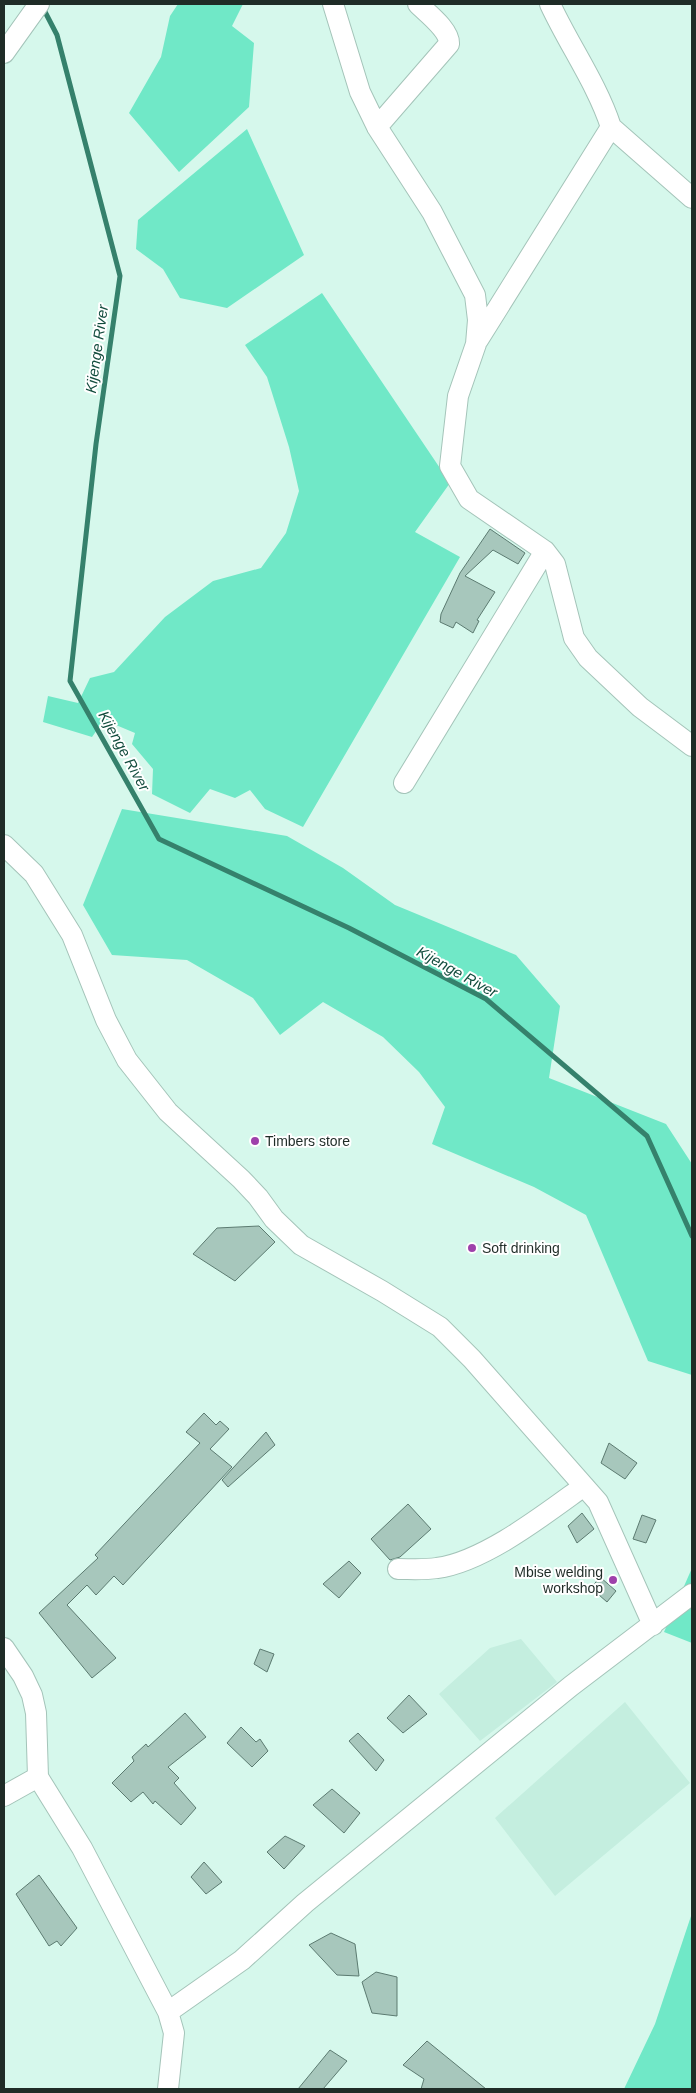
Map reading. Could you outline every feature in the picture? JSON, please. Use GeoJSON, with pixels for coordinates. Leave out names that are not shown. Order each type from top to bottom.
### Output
{"type":"FeatureCollection","features":[{"type":"Feature","properties":{"kind":"street"},"geometry":{"type":"LineString","coordinates":[[4,53],[39,4]]}},
{"type":"Feature","properties":{"kind":"street"},"geometry":{"type":"LineString","coordinates":[[333,4],[360,92],[377,127],[432,212],[475,295],[478,320],[476,344]]}},
{"type":"Feature","properties":{"kind":"street"},"geometry":{"type":"LineString","coordinates":[[377,127],[449,44],[449,39],[444,31],[418,4]]}},
{"type":"Feature","properties":{"kind":"street"},"geometry":{"type":"LineString","coordinates":[[550,4],[566,38],[605,109],[611,127],[692,198]]}},
{"type":"Feature","properties":{"kind":"street"},"geometry":{"type":"LineString","coordinates":[[611,127],[476,344],[458,396],[450,466],[468,499],[545,551],[555,564],[574,638],[588,658],[640,707],[692,746]]}},
{"type":"Feature","properties":{"kind":"street"},"geometry":{"type":"LineString","coordinates":[[404,783],[545,551]]}},
{"type":"Feature","properties":{"kind":"street"},"geometry":{"type":"LineString","coordinates":[[4,844],[34,874],[72,935],[106,1020],[127,1060],[168,1112],[241,1179],[258,1197],[274,1219],[301,1245],[390,1296],[448,1334],[518,1409],[598,1502],[607,1518],[653,1625]]}},
{"type":"Feature","properties":{"kind":"street"},"geometry":{"type":"LineString","coordinates":[[398,1569],[437,1568],[460,1562],[512,1536],[584,1486]]}},
{"type":"Feature","properties":{"kind":"street"},"geometry":{"type":"LineString","coordinates":[[168,2012],[242,1960],[305,1903],[571,1686],[692,1594]]}},
{"type":"Feature","properties":{"kind":"street"},"geometry":{"type":"LineString","coordinates":[[4,1648],[24,1676],[32,1694],[36,1713],[38,1777],[82,1848],[168,2012],[174,2033],[168,2089]]}},
{"type":"Feature","properties":{"kind":"street"},"geometry":{"type":"LineString","coordinates":[[4,1796],[38,1777]]}},
{"type":"Feature","properties":{"kind":"shaded area"},"geometry":{"type":"Polygon","coordinates":[[[521,1639],[557,1682],[480,1741],[439,1694],[490,1648],[521,1639]]]}},
{"type":"Feature","properties":{"kind":"shaded area"},"geometry":{"type":"Polygon","coordinates":[[[625,1702],[690,1783],[555,1896],[495,1818],[625,1702]]]}},
{"type":"Feature","properties":{"kind":"green space"},"geometry":{"type":"Polygon","coordinates":[[[178,4],[243,4],[232,26],[254,43],[249,107],[179,172],[129,113],[161,57],[170,16],[178,4]]]}},
{"type":"Feature","properties":{"kind":"green space"},"geometry":{"type":"Polygon","coordinates":[[[247,129],[304,255],[227,308],[180,298],[163,269],[136,249],[138,220],[247,129]]]}},
{"type":"Feature","properties":{"kind":"green space"},"geometry":{"type":"Polygon","coordinates":[[[322,293],[450,483],[415,532],[460,557],[303,827],[265,809],[250,790],[235,798],[210,789],[190,813],[152,794],[153,769],[132,744],[135,733],[104,720],[92,737],[43,722],[48,696],[78,703],[90,678],[114,672],[165,617],[213,581],[261,568],[286,533],[299,491],[289,447],[267,377],[245,345],[322,293]]]}},
{"type":"Feature","properties":{"kind":"green space"},"geometry":{"type":"Polygon","coordinates":[[[122,809],[287,836],[343,868],[395,905],[516,955],[560,1006],[549,1078],[666,1124],[692,1164],[692,1375],[648,1361],[586,1215],[534,1187],[432,1144],[445,1107],[419,1072],[383,1037],[323,1002],[280,1035],[253,998],[187,960],[112,955],[83,905],[122,809]]]}},
{"type":"Feature","properties":{"kind":"green space"},"geometry":{"type":"Polygon","coordinates":[[[692,1568],[692,1643],[664,1632],[692,1568]]]}},
{"type":"Feature","properties":{"kind":"green space"},"geometry":{"type":"Polygon","coordinates":[[[692,1913],[692,2089],[624,2089],[655,2024],[692,1913]]]}},
{"type":"Feature","properties":{"kind":"building"},"geometry":{"type":"Polygon","coordinates":[[[490,529],[525,553],[518,564],[493,550],[465,576],[495,592],[477,620],[479,621],[473,633],[456,622],[453,628],[440,622],[441,614],[460,573],[490,529]]]}},
{"type":"Feature","properties":{"kind":"building"},"geometry":{"type":"Polygon","coordinates":[[[259,1226],[275,1242],[235,1281],[193,1254],[217,1228],[259,1226]]]}},
{"type":"Feature","properties":{"kind":"building"},"geometry":{"type":"Polygon","coordinates":[[[204,1413],[216,1425],[220,1421],[229,1429],[210,1449],[232,1467],[123,1585],[114,1576],[96,1595],[87,1585],[67,1605],[116,1658],[92,1678],[39,1613],[98,1558],[95,1555],[200,1443],[186,1432],[204,1413]]]}},
{"type":"Feature","properties":{"kind":"building"},"geometry":{"type":"Polygon","coordinates":[[[266,1432],[275,1445],[228,1487],[222,1480],[266,1432]]]}},
{"type":"Feature","properties":{"kind":"building"},"geometry":{"type":"Polygon","coordinates":[[[609,1443],[637,1463],[625,1479],[601,1463],[609,1443]]]}},
{"type":"Feature","properties":{"kind":"building"},"geometry":{"type":"Polygon","coordinates":[[[408,1504],[431,1529],[400,1557],[390,1560],[371,1539],[408,1504]]]}},
{"type":"Feature","properties":{"kind":"building"},"geometry":{"type":"Polygon","coordinates":[[[582,1513],[594,1529],[577,1543],[568,1526],[582,1513]]]}},
{"type":"Feature","properties":{"kind":"building"},"geometry":{"type":"Polygon","coordinates":[[[642,1515],[656,1520],[646,1543],[633,1539],[642,1515]]]}},
{"type":"Feature","properties":{"kind":"building"},"geometry":{"type":"Polygon","coordinates":[[[349,1561],[361,1573],[339,1598],[323,1584],[349,1561]]]}},
{"type":"Feature","properties":{"kind":"building"},"geometry":{"type":"Polygon","coordinates":[[[600,1577],[616,1591],[607,1602],[591,1588],[600,1577]]]}},
{"type":"Feature","properties":{"kind":"building"},"geometry":{"type":"Polygon","coordinates":[[[260,1649],[274,1654],[267,1672],[254,1664],[260,1649]]]}},
{"type":"Feature","properties":{"kind":"building"},"geometry":{"type":"Polygon","coordinates":[[[409,1695],[427,1714],[403,1733],[387,1718],[409,1695]]]}},
{"type":"Feature","properties":{"kind":"building"},"geometry":{"type":"Polygon","coordinates":[[[185,1713],[206,1737],[168,1767],[179,1778],[174,1783],[196,1808],[181,1825],[155,1801],[153,1804],[143,1792],[131,1802],[112,1783],[134,1761],[132,1757],[146,1744],[148,1747],[185,1713]]]}},
{"type":"Feature","properties":{"kind":"building"},"geometry":{"type":"Polygon","coordinates":[[[241,1727],[256,1742],[260,1739],[268,1751],[252,1767],[227,1743],[241,1727]]]}},
{"type":"Feature","properties":{"kind":"building"},"geometry":{"type":"Polygon","coordinates":[[[358,1733],[384,1760],[376,1771],[349,1741],[358,1733]]]}},
{"type":"Feature","properties":{"kind":"building"},"geometry":{"type":"Polygon","coordinates":[[[332,1789],[360,1813],[344,1833],[313,1805],[332,1789]]]}},
{"type":"Feature","properties":{"kind":"building"},"geometry":{"type":"Polygon","coordinates":[[[285,1836],[305,1846],[284,1869],[267,1852],[285,1836]]]}},
{"type":"Feature","properties":{"kind":"building"},"geometry":{"type":"Polygon","coordinates":[[[204,1862],[222,1882],[206,1894],[191,1877],[204,1862]]]}},
{"type":"Feature","properties":{"kind":"building"},"geometry":{"type":"Polygon","coordinates":[[[39,1875],[77,1928],[61,1946],[57,1941],[49,1946],[16,1894],[39,1875]]]}},
{"type":"Feature","properties":{"kind":"building"},"geometry":{"type":"Polygon","coordinates":[[[331,1933],[355,1944],[359,1976],[337,1975],[309,1945],[331,1933]]]}},
{"type":"Feature","properties":{"kind":"building"},"geometry":{"type":"Polygon","coordinates":[[[376,1972],[397,1977],[397,2016],[372,2013],[362,1982],[376,1972]]]}},
{"type":"Feature","properties":{"kind":"building"},"geometry":{"type":"Polygon","coordinates":[[[427,2041],[486,2089],[421,2089],[424,2079],[403,2065],[427,2041]]]}},
{"type":"Feature","properties":{"kind":"building"},"geometry":{"type":"Polygon","coordinates":[[[330,2050],[347,2061],[323,2089],[298,2089],[330,2050]]]}},
{"type":"Feature","properties":{"kind":"waterway","name":"Kijenge River"},"geometry":{"type":"LineString","coordinates":[[42,6],[57,35],[120,276],[96,444],[70,681],[159,839],[349,928],[486,999],[647,1136],[692,1236]]}},
{"type":"Feature","properties":{"kind":"place","name":"Timbers store"},"geometry":{"type":"Point","coordinates":[255,1141]}},
{"type":"Feature","properties":{"kind":"place","name":"Soft drinking"},"geometry":{"type":"Point","coordinates":[472,1248]}},
{"type":"Feature","properties":{"kind":"place","name":"Mbise welding workshop"},"geometry":{"type":"Point","coordinates":[613,1580]}}]}
